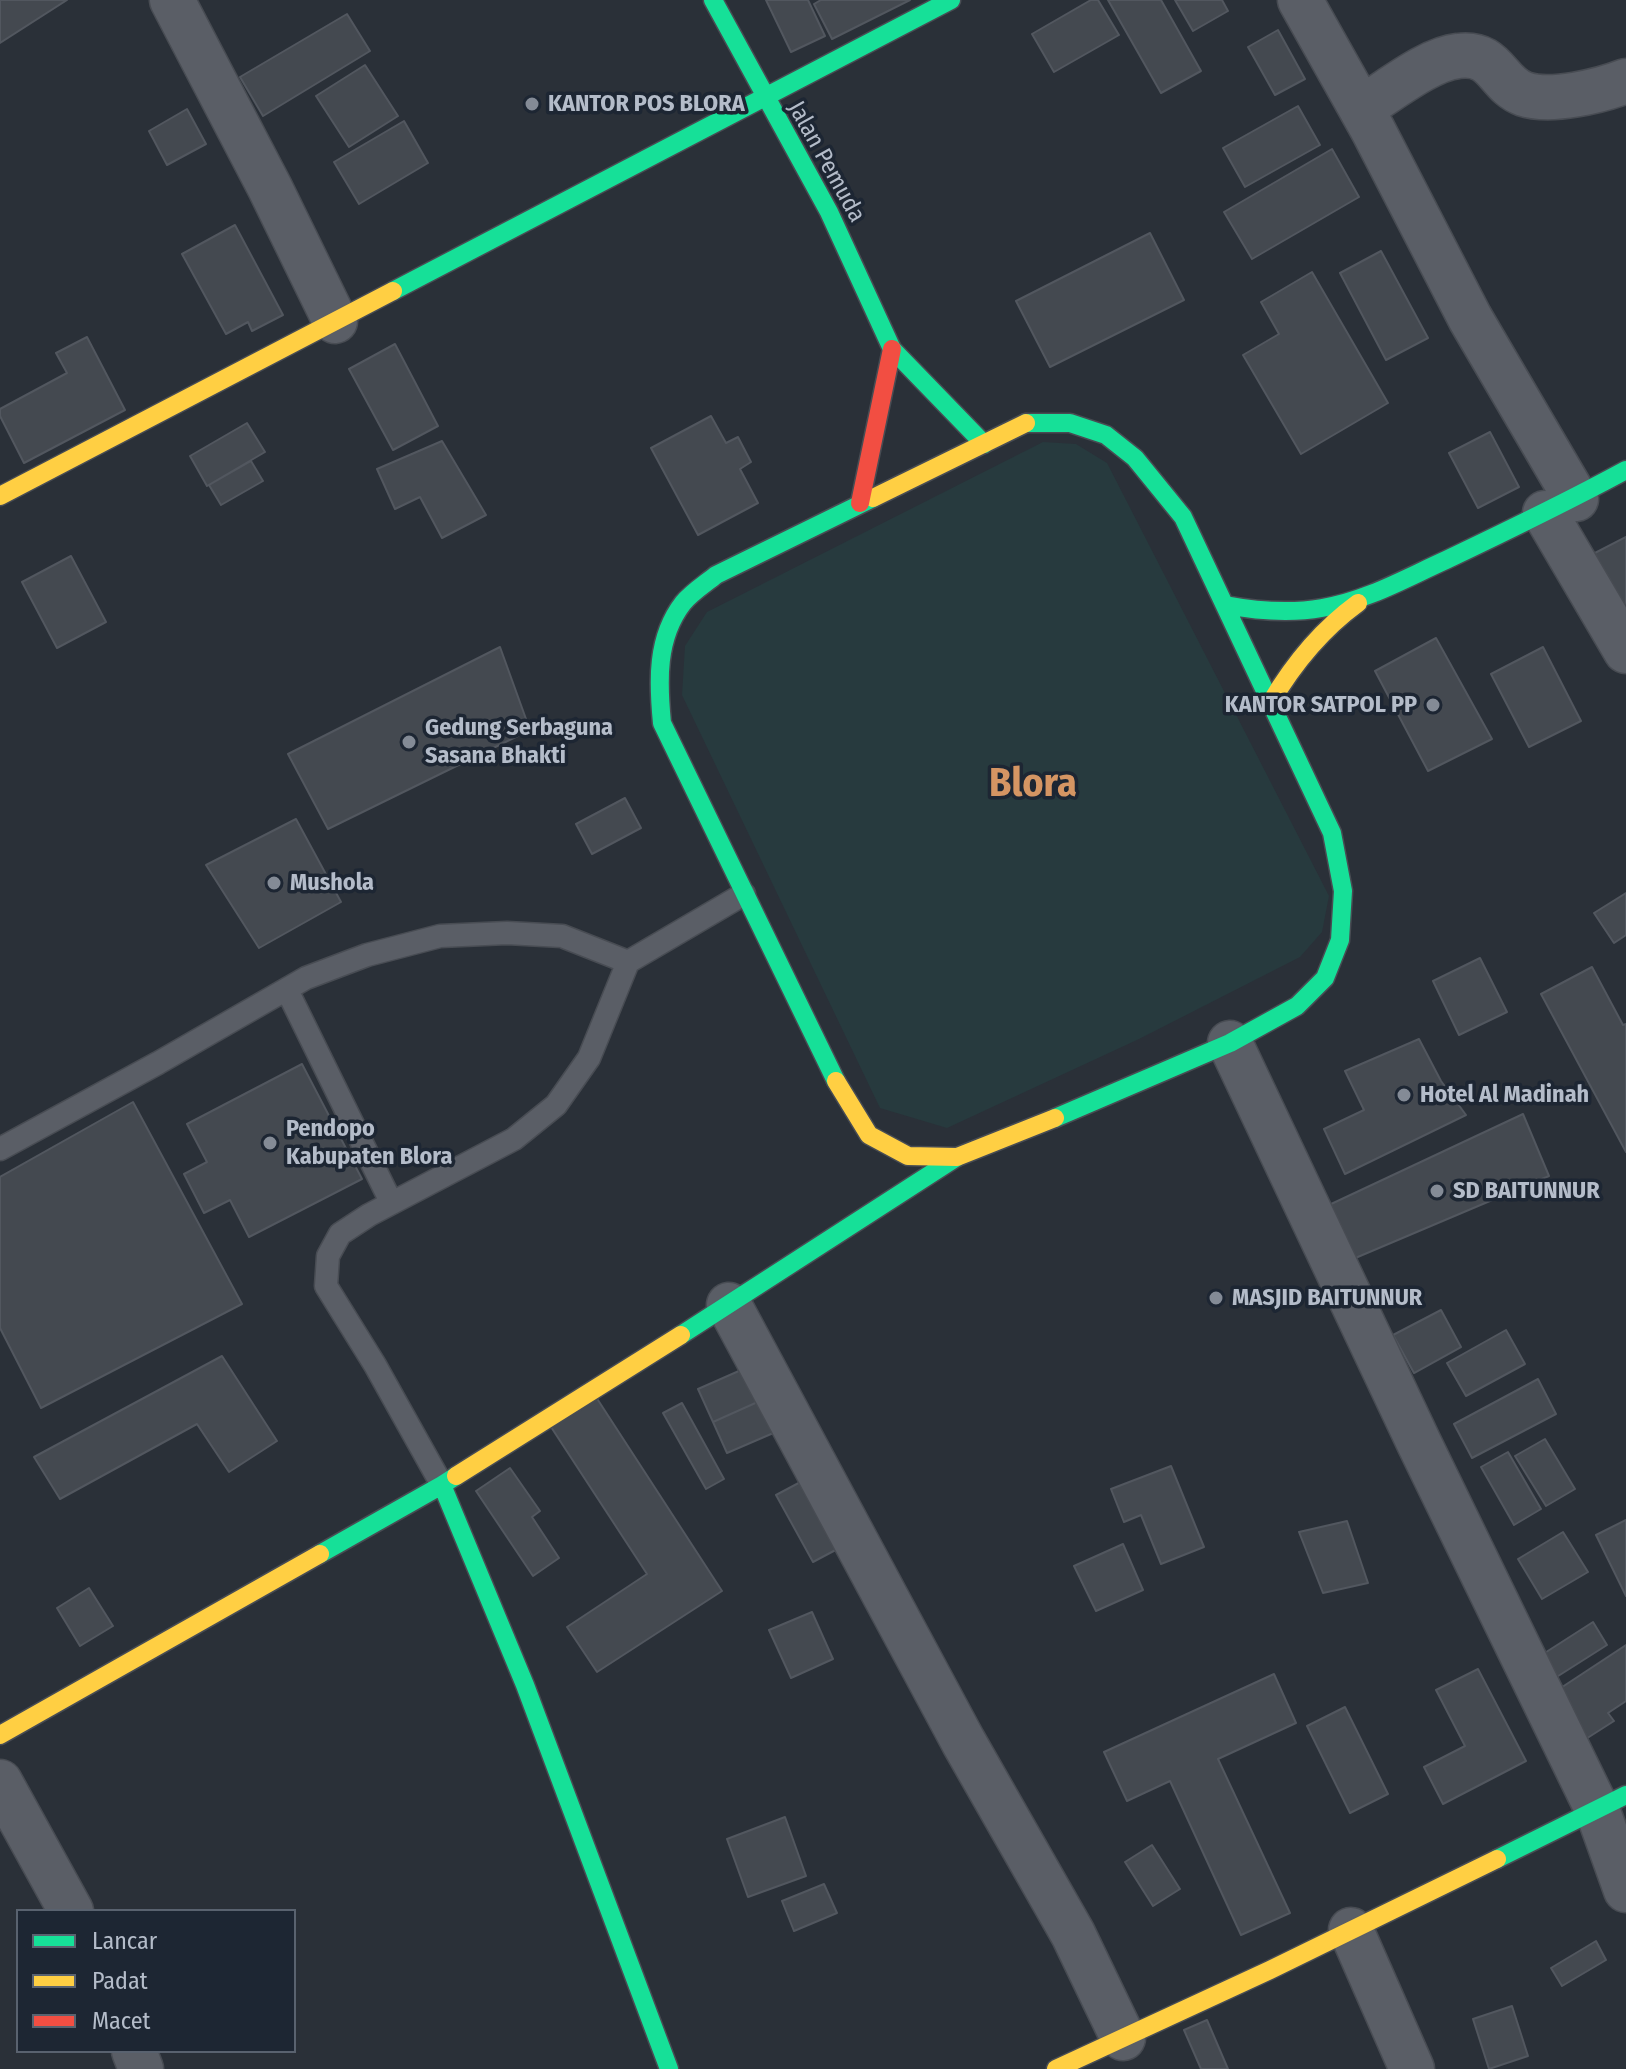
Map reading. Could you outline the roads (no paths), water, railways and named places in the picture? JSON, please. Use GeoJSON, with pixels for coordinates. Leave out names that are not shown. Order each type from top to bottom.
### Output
{"type":"FeatureCollection","features":[{"type":"Feature","properties":{"kind":"main road","name":"Jalan Pemuda"},"geometry":{"type":"LineString","coordinates":[[713,0],[829,212],[892,349],[984,444]]}},
{"type":"Feature","properties":{"kind":"main road"},"geometry":{"type":"LineString","coordinates":[[0,496],[951,0]]}},
{"type":"Feature","properties":{"kind":"main road"},"geometry":{"type":"LineString","coordinates":[[860,503],[892,349]]}},
{"type":"Feature","properties":{"kind":"main road"},"geometry":{"type":"LineString","coordinates":[[0,1735],[442,1485],[957,1157],[1230,1043],[1297,1006],[1325,978],[1340,940],[1343,891],[1332,833],[1183,517],[1150,472],[1108,434],[1071,423],[1026,423],[716,575],[683,603],[665,635],[657,680],[662,723],[844,1098],[869,1135],[908,1156],[957,1157]]}},
{"type":"Feature","properties":{"kind":"main road"},"geometry":{"type":"LineString","coordinates":[[1225,605],[1263,612],[1300,611],[1332,606],[1375,592],[1560,506],[1626,470]]}},
{"type":"Feature","properties":{"kind":"main road"},"geometry":{"type":"LineString","coordinates":[[1271,702],[1290,669],[1314,639],[1336,618],[1375,592]]}},
{"type":"Feature","properties":{"kind":"main road"},"geometry":{"type":"LineString","coordinates":[[442,1485],[525,1685],[669,2069]]}},
{"type":"Feature","properties":{"kind":"main road"},"geometry":{"type":"LineString","coordinates":[[1056,2069],[1351,1930],[1612,1802]]}},
{"type":"Feature","properties":{"kind":"street"},"geometry":{"type":"LineString","coordinates":[[172,0],[335,321]]}},
{"type":"Feature","properties":{"kind":"street"},"geometry":{"type":"LineString","coordinates":[[1300,0],[1361,108],[1470,318],[1626,651]]}},
{"type":"Feature","properties":{"kind":"street"},"geometry":{"type":"LineString","coordinates":[[1361,108],[1433,64],[1455,56],[1477,56],[1491,64],[1522,93],[1533,95],[1594,93],[1626,81]]}},
{"type":"Feature","properties":{"kind":"street"},"geometry":{"type":"LineString","coordinates":[[1230,1043],[1419,1443],[1612,1802],[1626,1890]]}},
{"type":"Feature","properties":{"kind":"street"},"geometry":{"type":"LineString","coordinates":[[729,1305],[963,1741],[1073,1934],[1123,2038]]}},
{"type":"Feature","properties":{"kind":"street"},"geometry":{"type":"LineString","coordinates":[[0,1782],[70,1909]]}},
{"type":"Feature","properties":{"kind":"street"},"geometry":{"type":"LineString","coordinates":[[1351,1930],[1412,2069]]}},
{"type":"Feature","properties":{"kind":"lane"},"geometry":{"type":"LineString","coordinates":[[442,1485],[375,1365],[326,1286],[328,1256],[340,1234],[391,1202],[514,1139],[556,1105],[589,1058],[628,962],[744,894]]}},
{"type":"Feature","properties":{"kind":"lane"},"geometry":{"type":"LineString","coordinates":[[0,1149],[306,978],[367,955],[440,936],[507,933],[562,936],[628,962]]}},
{"type":"Feature","properties":{"kind":"lane"},"geometry":{"type":"LineString","coordinates":[[287,990],[391,1202]]}},
{"type":"Feature","properties":{"kind":"place","name":"KANTOR POS BLORA"},"geometry":{"type":"Point","coordinates":[532,104]}},
{"type":"Feature","properties":{"kind":"place","name":"KANTOR SATPOL PP"},"geometry":{"type":"Point","coordinates":[1433,705]}},
{"type":"Feature","properties":{"kind":"place","name":"Gedung Serbaguna Sasana Bhakti"},"geometry":{"type":"Point","coordinates":[409,742]}},
{"type":"Feature","properties":{"kind":"place","name":"Mushola"},"geometry":{"type":"Point","coordinates":[274,883]}},
{"type":"Feature","properties":{"kind":"place","name":"Hotel Al Madinah"},"geometry":{"type":"Point","coordinates":[1404,1095]}},
{"type":"Feature","properties":{"kind":"place","name":"Pendopo Kabupaten Blora"},"geometry":{"type":"Point","coordinates":[270,1143]}},
{"type":"Feature","properties":{"kind":"place","name":"SD BAITUNNUR"},"geometry":{"type":"Point","coordinates":[1437,1191]}},
{"type":"Feature","properties":{"kind":"place","name":"MASJID BAITUNNUR"},"geometry":{"type":"Point","coordinates":[1216,1298]}},
{"type":"Feature","properties":{"kind":"district","name":"Blora"},"geometry":{"type":"Point","coordinates":[1033,785]}}]}
